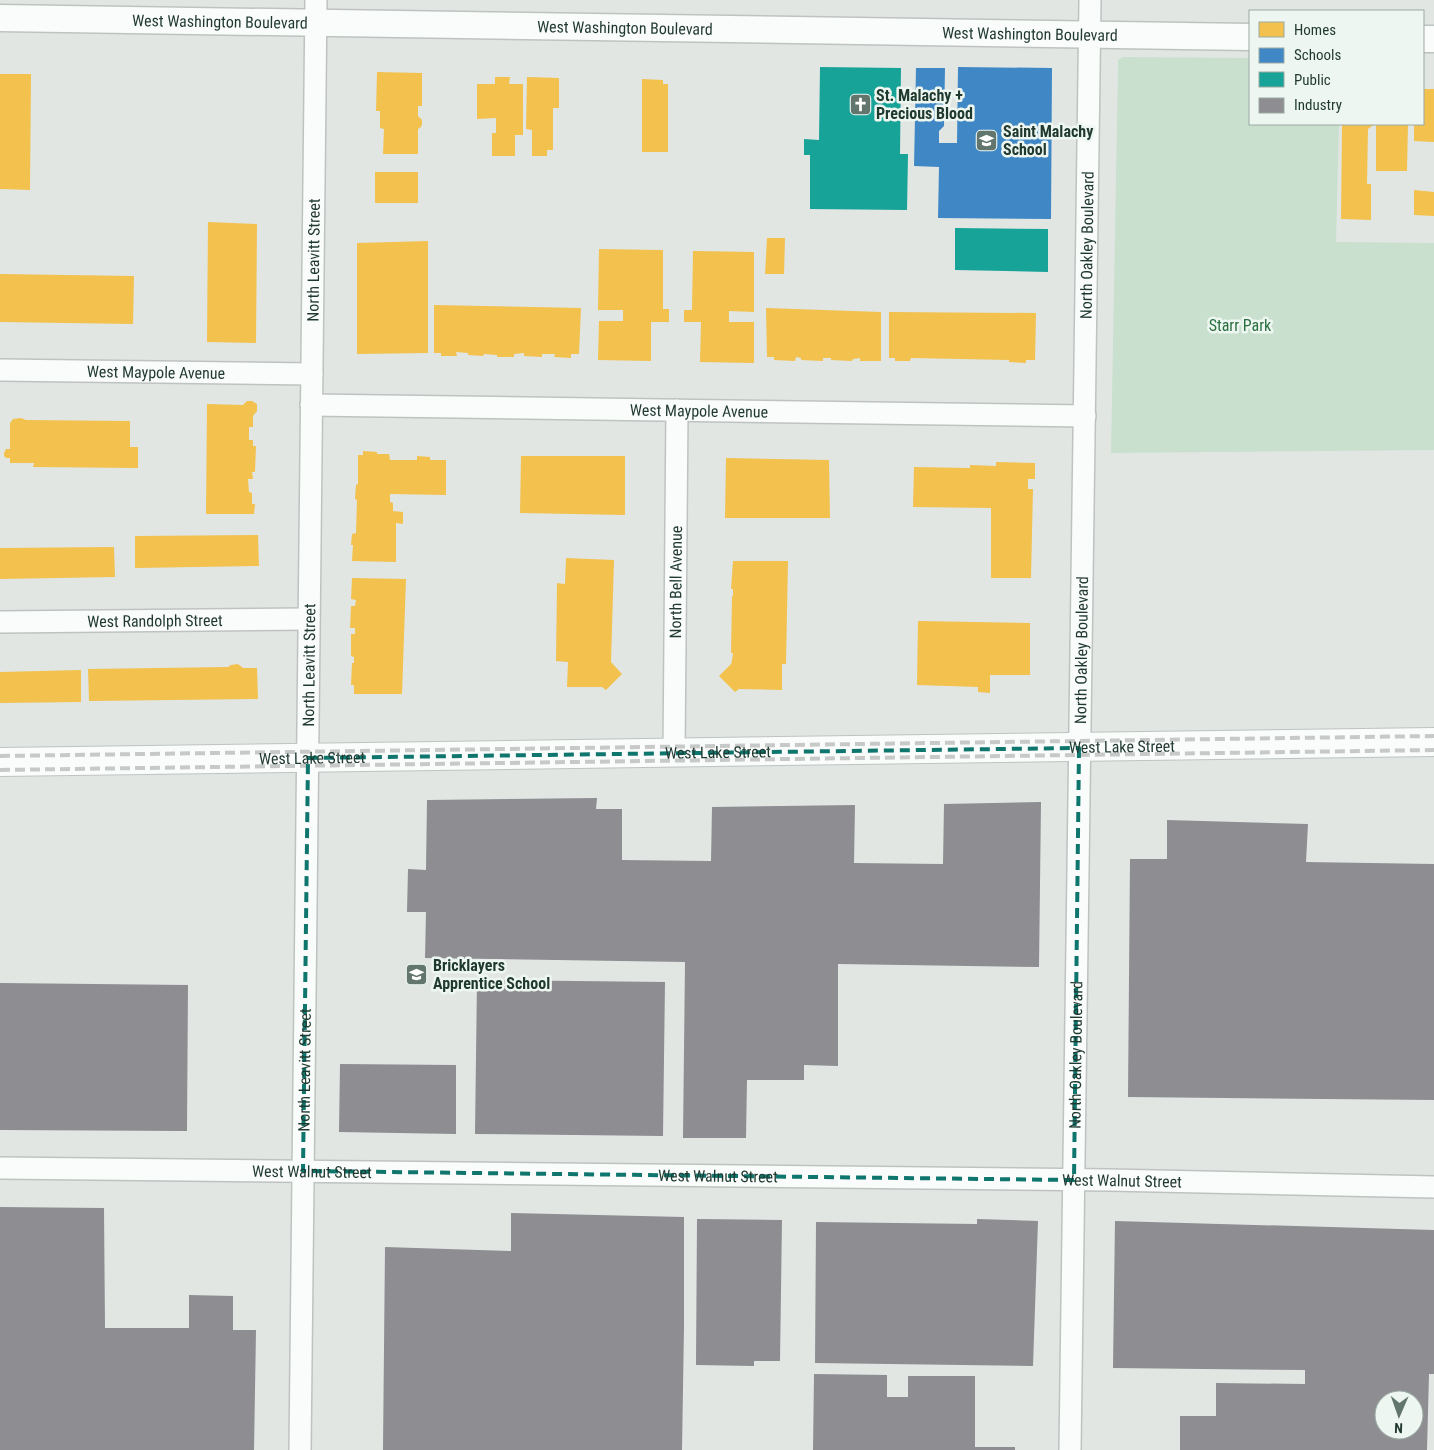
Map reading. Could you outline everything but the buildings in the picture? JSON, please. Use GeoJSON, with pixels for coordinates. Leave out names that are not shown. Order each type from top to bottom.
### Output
{"type":"FeatureCollection","features":[{"type":"Feature","properties":{"kind":"main road","name":"West Lake Street"},"geometry":{"type":"LineString","coordinates":[[0,762],[1434,742]]}},
{"type":"Feature","properties":{"kind":"street","name":"North Oakley Boulevard"},"geometry":{"type":"LineString","coordinates":[[1070,1450],[1090,0]]}},
{"type":"Feature","properties":{"kind":"street","name":"West Washington Boulevard"},"geometry":{"type":"LineString","coordinates":[[0,18],[316,11],[1249,37]]}},
{"type":"Feature","properties":{"kind":"street","name":"North Leavitt Street"},"geometry":{"type":"LineString","coordinates":[[300,1450],[316,11]]}},
{"type":"Feature","properties":{"kind":"street","name":"West Maypole Avenue"},"geometry":{"type":"LineString","coordinates":[[0,370],[312,374]]}},
{"type":"Feature","properties":{"kind":"street","name":"West Maypole Avenue"},"geometry":{"type":"LineString","coordinates":[[311,405],[1085,416]]}},
{"type":"Feature","properties":{"kind":"street","name":"North Bell Avenue"},"geometry":{"type":"LineString","coordinates":[[674,753],[677,410]]}},
{"type":"Feature","properties":{"kind":"street","name":"West Randolph Street"},"geometry":{"type":"LineString","coordinates":[[0,622],[309,619]]}},
{"type":"Feature","properties":{"kind":"street","name":"West Walnut Street"},"geometry":{"type":"LineString","coordinates":[[0,1168],[1074,1180],[1434,1187]]}},
{"type":"Feature","properties":{"kind":"highlighted area"},"geometry":{"type":"Polygon","coordinates":[[[1079,748],[1074,1180],[303,1171],[308,758],[1079,748]]]}},
{"type":"Feature","properties":{"kind":"green space","name":"Starr Park"},"geometry":{"type":"Polygon","coordinates":[[[1123,57],[1249,58],[1249,125],[1339,125],[1336,242],[1434,243],[1434,450],[1111,453],[1118,60],[1123,57]]]}},
{"type":"Feature","properties":{"kind":"railway"},"geometry":{"type":"LineString","coordinates":[[0,756],[1434,736]]}},
{"type":"Feature","properties":{"kind":"railway"},"geometry":{"type":"LineString","coordinates":[[0,770],[1434,750]]}},
{"type":"Feature","properties":{"kind":"place","name":"St. Malachy + Precious Blood"},"geometry":{"type":"Point","coordinates":[860,104]}},
{"type":"Feature","properties":{"kind":"place","name":"Saint Malachy School"},"geometry":{"type":"Point","coordinates":[987,140]}},
{"type":"Feature","properties":{"kind":"place","name":"Bricklayers Apprentice School"},"geometry":{"type":"Point","coordinates":[417,974]}}]}
